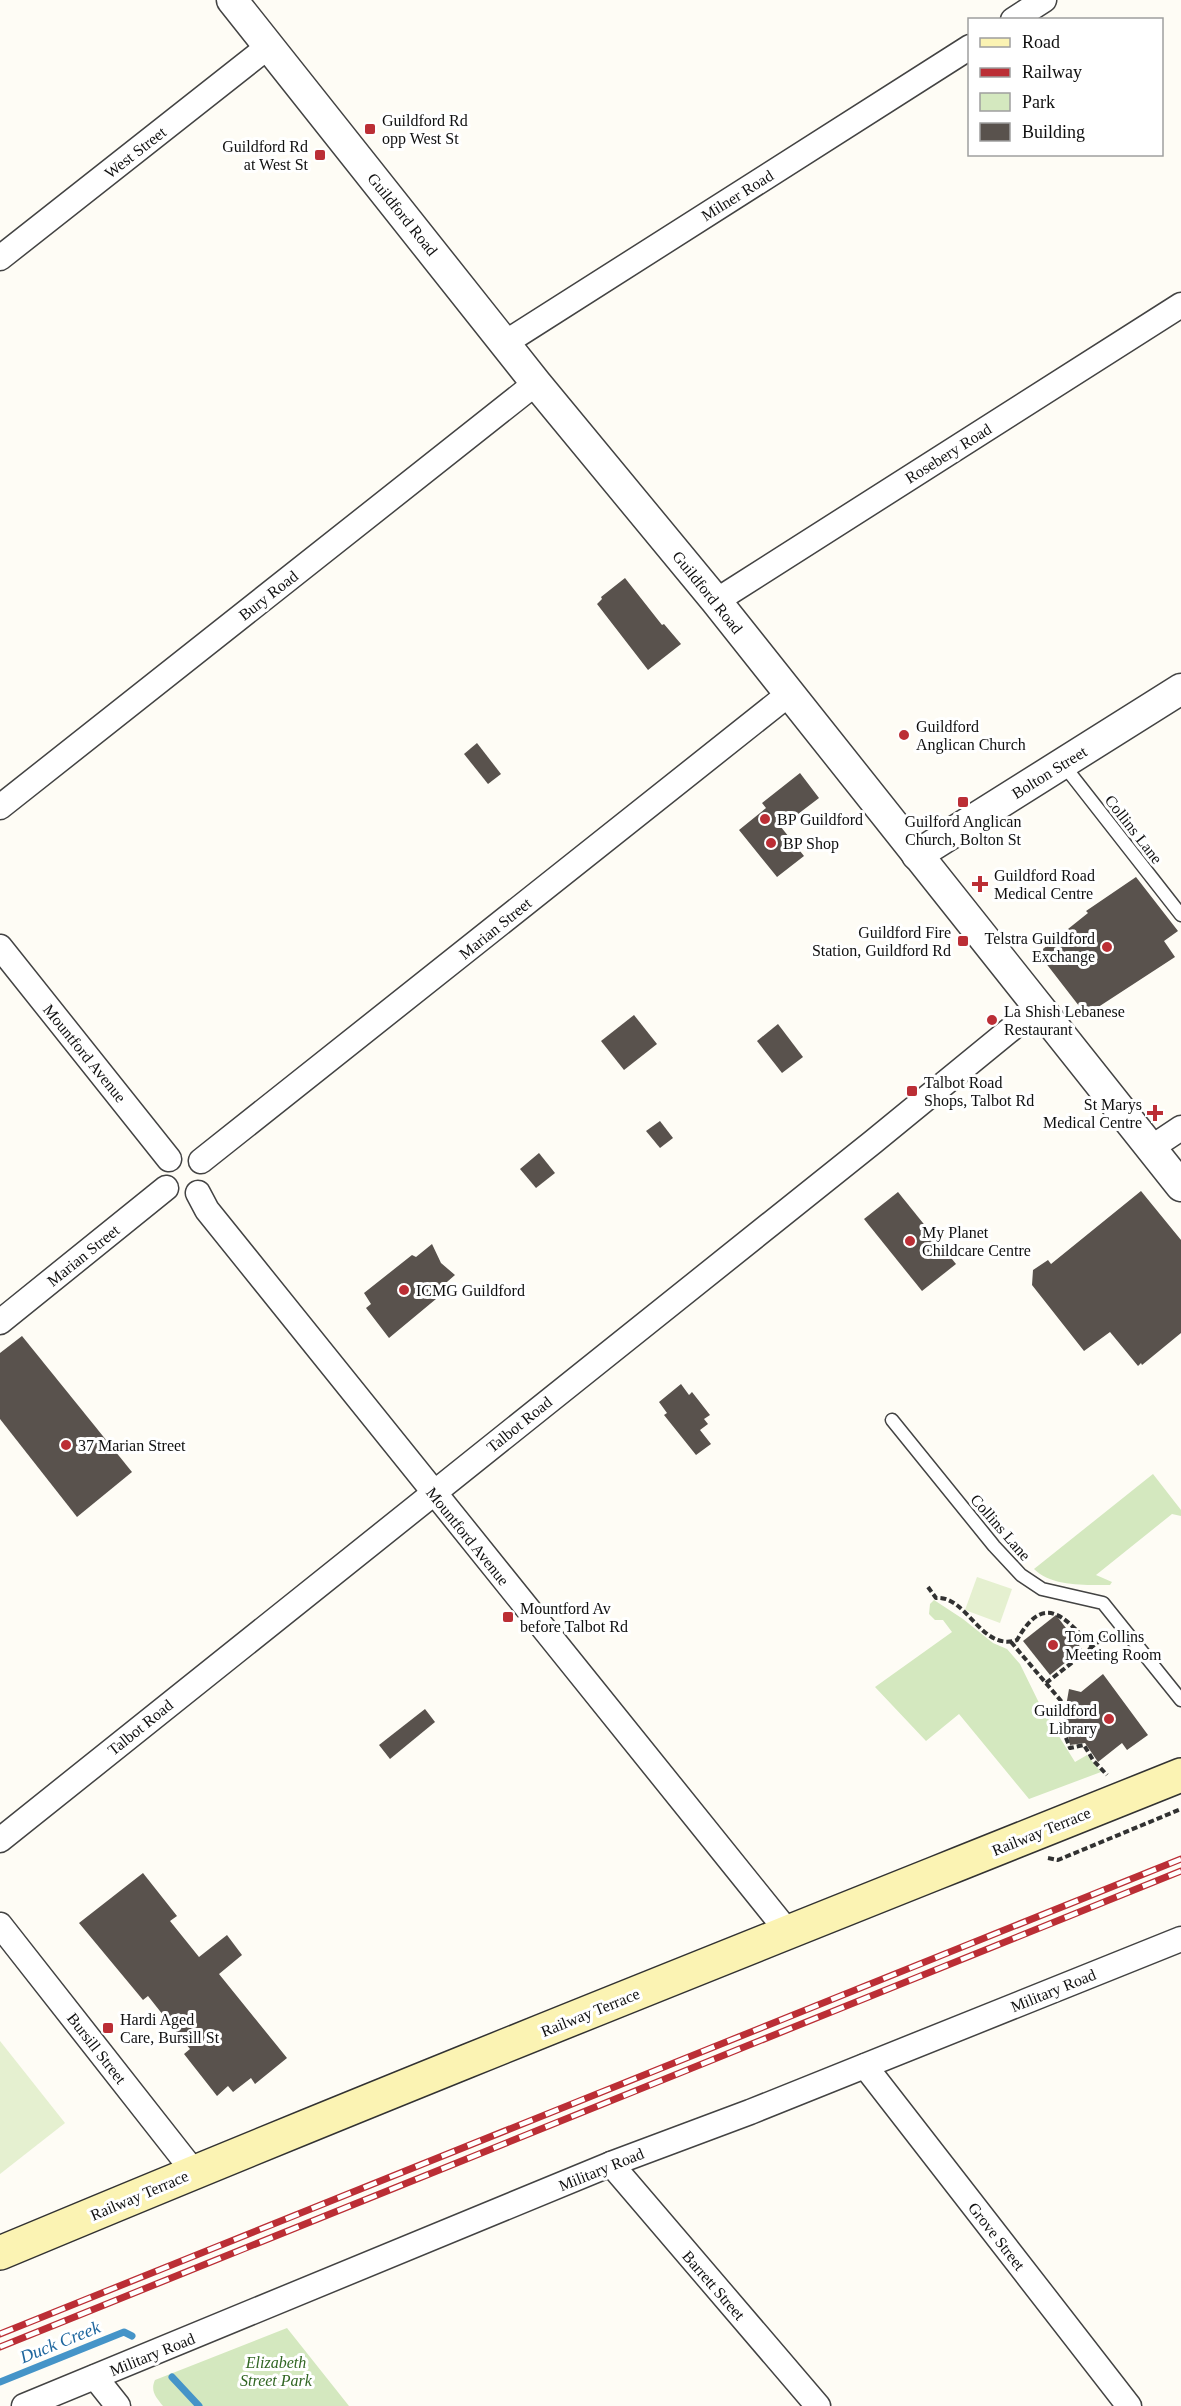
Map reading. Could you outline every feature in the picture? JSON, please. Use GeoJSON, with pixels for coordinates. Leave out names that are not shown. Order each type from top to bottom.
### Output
{"type":"FeatureCollection","features":[{"type":"Feature","properties":{"kind":"main road","name":"Railway Terrace"},"geometry":{"type":"LineString","coordinates":[[0,2253],[194,2172],[1181,1774]]}},
{"type":"Feature","properties":{"kind":"street","name":"Guildford Road"},"geometry":{"type":"LineString","coordinates":[[232,0],[536,382],[716,601],[1181,1186]]}},
{"type":"Feature","properties":{"kind":"street"},"geometry":{"type":"LineString","coordinates":[[1016,18],[1044,0]]}},
{"type":"Feature","properties":{"kind":"street","name":"West Street"},"geometry":{"type":"LineString","coordinates":[[0,258],[269,46]]}},
{"type":"Feature","properties":{"kind":"street","name":"Milner Road"},"geometry":{"type":"LineString","coordinates":[[505,343],[968,48]]}},
{"type":"Feature","properties":{"kind":"street","name":"Rosebery Road"},"geometry":{"type":"LineString","coordinates":[[716,601],[1181,305]]}},
{"type":"Feature","properties":{"kind":"street","name":"Bury Road"},"geometry":{"type":"LineString","coordinates":[[0,807],[536,382]]}},
{"type":"Feature","properties":{"kind":"street","name":"Bolton Street"},"geometry":{"type":"LineString","coordinates":[[917,855],[1181,689]]}},
{"type":"Feature","properties":{"kind":"street","name":"Marian Street"},"geometry":{"type":"LineString","coordinates":[[201,1161],[789,694]]}},
{"type":"Feature","properties":{"kind":"street","name":"Mountford Avenue"},"geometry":{"type":"LineString","coordinates":[[0,947],[169,1159]]}},
{"type":"Feature","properties":{"kind":"street","name":"Talbot Road"},"geometry":{"type":"LineString","coordinates":[[0,1840],[873,1142],[1038,1007]]}},
{"type":"Feature","properties":{"kind":"street"},"geometry":{"type":"LineString","coordinates":[[1151,1148],[1181,1128]]}},
{"type":"Feature","properties":{"kind":"street"},"geometry":{"type":"LineString","coordinates":[[189,1154],[201,1161],[205,1167],[206,1182],[198,1193],[191,1197],[177,1197],[166,1188],[162,1170],[169,1159],[175,1155],[189,1154]]}},
{"type":"Feature","properties":{"kind":"street","name":"Marian Street"},"geometry":{"type":"LineString","coordinates":[[0,1322],[166,1188]]}},
{"type":"Feature","properties":{"kind":"street","name":"Mountford Avenue"},"geometry":{"type":"LineString","coordinates":[[198,1193],[207,1210],[788,1932]]}},
{"type":"Feature","properties":{"kind":"street","name":"Bursill Street"},"geometry":{"type":"LineString","coordinates":[[0,1925],[194,2172]]}},
{"type":"Feature","properties":{"kind":"street","name":"Military Road"},"geometry":{"type":"LineString","coordinates":[[24,2406],[611,2164],[865,2066],[1181,1939]]}},
{"type":"Feature","properties":{"kind":"street","name":"Grove Street"},"geometry":{"type":"LineString","coordinates":[[865,2066],[1129,2406]]}},
{"type":"Feature","properties":{"kind":"street","name":"Barrett Street"},"geometry":{"type":"LineString","coordinates":[[611,2164],[818,2406]]}},
{"type":"Feature","properties":{"kind":"street"},"geometry":{"type":"LineString","coordinates":[[95,2377],[118,2406]]}},
{"type":"Feature","properties":{"kind":"lane","name":"Collins Lane"},"geometry":{"type":"LineString","coordinates":[[1062,763],[1181,915]]}},
{"type":"Feature","properties":{"kind":"lane","name":"Collins Lane"},"geometry":{"type":"LineString","coordinates":[[891,1420],[989,1540],[1021,1575],[1042,1589],[1103,1603],[1181,1700]]}},
{"type":"Feature","properties":{"kind":"path"},"geometry":{"type":"LineString","coordinates":[[928,1587],[936,1598],[943,1598],[957,1606],[990,1637],[1002,1642],[1017,1640],[1031,1619],[1039,1614],[1053,1613],[1065,1620],[1092,1647]]}},
{"type":"Feature","properties":{"kind":"path"},"geometry":{"type":"LineString","coordinates":[[1046,1683],[1121,1624]]}},
{"type":"Feature","properties":{"kind":"path"},"geometry":{"type":"LineString","coordinates":[[1011,1642],[1062,1702],[1058,1707],[1061,1725],[1070,1748],[1084,1745],[1093,1760],[1107,1775]]}},
{"type":"Feature","properties":{"kind":"green space"},"geometry":{"type":"Polygon","coordinates":[[[1153,1474],[1181,1510],[1181,1516],[1172,1514],[1096,1575],[1112,1582],[1110,1585],[1060,1582],[1041,1575],[1034,1569],[1153,1474]]]}},
{"type":"Feature","properties":{"kind":"green space"},"geometry":{"type":"Polygon","coordinates":[[[977,1577],[1012,1589],[1000,1623],[965,1610],[977,1577]]]}},
{"type":"Feature","properties":{"kind":"green space"},"geometry":{"type":"Polygon","coordinates":[[[934,1600],[993,1643],[1007,1649],[1020,1664],[1042,1709],[1075,1762],[1087,1755],[1101,1772],[1029,1799],[959,1714],[926,1741],[875,1687],[952,1632],[943,1620],[935,1620],[929,1614],[930,1604],[934,1600]]]}},
{"type":"Feature","properties":{"kind":"green space"},"geometry":{"type":"Polygon","coordinates":[[[0,2041],[65,2123],[0,2174],[0,2041]]]}},
{"type":"Feature","properties":{"kind":"green space","name":"Elizabeth Street Park"},"geometry":{"type":"Polygon","coordinates":[[[287,2328],[349,2406],[163,2406],[155,2394],[153,2387],[155,2380],[287,2328]]]}},
{"type":"Feature","properties":{"kind":"building"},"geometry":{"type":"Polygon","coordinates":[[[625,578],[662,625],[664,624],[681,644],[648,670],[597,604],[602,599],[601,597],[625,578]]]}},
{"type":"Feature","properties":{"kind":"building"},"geometry":{"type":"Polygon","coordinates":[[[477,743],[501,774],[488,784],[464,754],[477,743]]]}},
{"type":"Feature","properties":{"kind":"building"},"geometry":{"type":"Polygon","coordinates":[[[800,773],[819,798],[781,827],[804,856],[777,877],[739,830],[766,808],[762,803],[800,773]]]}},
{"type":"Feature","properties":{"kind":"building","name":"Telstra Guildford Exchange"},"geometry":{"type":"Polygon","coordinates":[[[1136,877],[1178,931],[1164,941],[1175,957],[1086,1015],[1038,953],[1088,913],[1086,911],[1136,877]]]}},
{"type":"Feature","properties":{"kind":"building"},"geometry":{"type":"Polygon","coordinates":[[[634,1015],[657,1044],[624,1070],[601,1041],[634,1015]]]}},
{"type":"Feature","properties":{"kind":"building"},"geometry":{"type":"Polygon","coordinates":[[[778,1024],[803,1057],[782,1073],[757,1041],[778,1024]]]}},
{"type":"Feature","properties":{"kind":"building"},"geometry":{"type":"Polygon","coordinates":[[[660,1121],[673,1138],[660,1148],[646,1131],[660,1121]]]}},
{"type":"Feature","properties":{"kind":"building"},"geometry":{"type":"Polygon","coordinates":[[[539,1153],[555,1173],[536,1188],[520,1169],[539,1153]]]}},
{"type":"Feature","properties":{"kind":"building"},"geometry":{"type":"Polygon","coordinates":[[[1141,1191],[1181,1240],[1181,1333],[1138,1366],[1110,1332],[1084,1351],[1032,1285],[1033,1270],[1048,1260],[1051,1264],[1141,1191]]]}},
{"type":"Feature","properties":{"kind":"building","name":"My Planet Childcare Centre"},"geometry":{"type":"Polygon","coordinates":[[[898,1192],[956,1264],[922,1291],[864,1219],[898,1192]]]}},
{"type":"Feature","properties":{"kind":"building","name":"ICMG Guildford"},"geometry":{"type":"Polygon","coordinates":[[[432,1244],[441,1263],[455,1275],[440,1288],[442,1294],[389,1338],[366,1308],[371,1304],[364,1293],[412,1255],[416,1257],[432,1244]]]}},
{"type":"Feature","properties":{"kind":"building","name":"37 Marian Street"},"geometry":{"type":"Polygon","coordinates":[[[22,1336],[132,1472],[77,1517],[0,1419],[0,1353],[22,1336]]]}},
{"type":"Feature","properties":{"kind":"building"},"geometry":{"type":"Polygon","coordinates":[[[681,1384],[689,1395],[692,1392],[710,1415],[704,1419],[708,1424],[700,1430],[711,1444],[696,1455],[664,1415],[667,1413],[659,1402],[681,1384]]]}},
{"type":"Feature","properties":{"kind":"building","name":"Tom Collins Meeting Room"},"geometry":{"type":"Polygon","coordinates":[[[1056,1615],[1082,1649],[1050,1675],[1023,1641],[1056,1615]]]}},
{"type":"Feature","properties":{"kind":"building"},"geometry":{"type":"Polygon","coordinates":[[[1103,1674],[1148,1735],[1127,1750],[1122,1743],[1098,1762],[1085,1743],[1070,1745],[1064,1718],[1069,1689],[1081,1692],[1103,1674]]]}},
{"type":"Feature","properties":{"kind":"building"},"geometry":{"type":"Polygon","coordinates":[[[425,1709],[435,1722],[390,1759],[379,1745],[425,1709]]]}},
{"type":"Feature","properties":{"kind":"building"},"geometry":{"type":"Polygon","coordinates":[[[143,1873],[177,1916],[170,1921],[199,1957],[227,1935],[242,1955],[219,1974],[287,2058],[255,2084],[251,2078],[233,2092],[228,2086],[217,2096],[184,2054],[190,2049],[148,1996],[143,2000],[79,1923],[143,1873]]]}},
{"type":"Feature","properties":{"kind":"waterway","name":"Duck Creek"},"geometry":{"type":"LineString","coordinates":[[0,2382],[124,2332],[132,2336]]}},
{"type":"Feature","properties":{"kind":"waterway","name":"Duck Creek"},"geometry":{"type":"LineString","coordinates":[[172,2377],[199,2406]]}},
{"type":"Feature","properties":{"kind":"railway"},"geometry":{"type":"LineString","coordinates":[[0,2334],[1181,1859]]}},
{"type":"Feature","properties":{"kind":"railway"},"geometry":{"type":"LineString","coordinates":[[0,2347],[1181,1871]]}},
{"type":"Feature","properties":{"kind":"place","name":"Guildford Rd opp West St"},"geometry":{"type":"Point","coordinates":[370,129]}},
{"type":"Feature","properties":{"kind":"place","name":"Guildford Rd at West St"},"geometry":{"type":"Point","coordinates":[320,155]}},
{"type":"Feature","properties":{"kind":"place","name":"Guildford Anglican Church"},"geometry":{"type":"Point","coordinates":[904,735]}},
{"type":"Feature","properties":{"kind":"place","name":"Guilford Anglican Church, Bolton St"},"geometry":{"type":"Point","coordinates":[963,802]}},
{"type":"Feature","properties":{"kind":"place","name":"BP Guildford"},"geometry":{"type":"Point","coordinates":[765,819]}},
{"type":"Feature","properties":{"kind":"place","name":"BP Shop"},"geometry":{"type":"Point","coordinates":[771,843]}},
{"type":"Feature","properties":{"kind":"place","name":"Guildford Road Medical Centre"},"geometry":{"type":"Point","coordinates":[980,884]}},
{"type":"Feature","properties":{"kind":"place","name":"Guildford Fire Station, Guildford Rd"},"geometry":{"type":"Point","coordinates":[963,941]}},
{"type":"Feature","properties":{"kind":"place","name":"Telstra Guildford Exchange"},"geometry":{"type":"Point","coordinates":[1107,947]}},
{"type":"Feature","properties":{"kind":"place","name":"La Shish Lebanese Restaurant"},"geometry":{"type":"Point","coordinates":[992,1020]}},
{"type":"Feature","properties":{"kind":"place","name":"Talbot Road Shops, Talbot Rd"},"geometry":{"type":"Point","coordinates":[912,1091]}},
{"type":"Feature","properties":{"kind":"place","name":"St Marys Medical Centre"},"geometry":{"type":"Point","coordinates":[1155,1113]}},
{"type":"Feature","properties":{"kind":"place","name":"My Planet Childcare Centre"},"geometry":{"type":"Point","coordinates":[910,1241]}},
{"type":"Feature","properties":{"kind":"place","name":"ICMG Guildford"},"geometry":{"type":"Point","coordinates":[404,1290]}},
{"type":"Feature","properties":{"kind":"place","name":"37 Marian Street"},"geometry":{"type":"Point","coordinates":[66,1445]}},
{"type":"Feature","properties":{"kind":"place","name":"Mountford Av before Talbot Rd"},"geometry":{"type":"Point","coordinates":[508,1617]}},
{"type":"Feature","properties":{"kind":"place","name":"Tom Collins Meeting Room"},"geometry":{"type":"Point","coordinates":[1053,1645]}},
{"type":"Feature","properties":{"kind":"place","name":"Guildford Library"},"geometry":{"type":"Point","coordinates":[1109,1719]}},
{"type":"Feature","properties":{"kind":"place","name":"Hardi Aged Care, Bursill St"},"geometry":{"type":"Point","coordinates":[108,2028]}}]}
